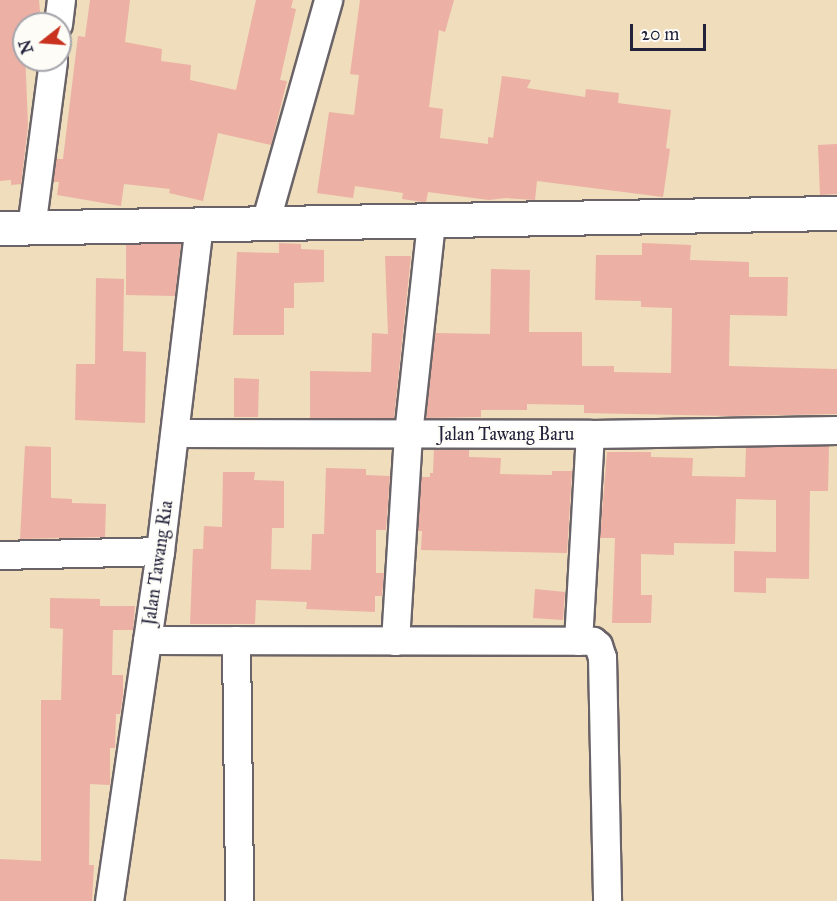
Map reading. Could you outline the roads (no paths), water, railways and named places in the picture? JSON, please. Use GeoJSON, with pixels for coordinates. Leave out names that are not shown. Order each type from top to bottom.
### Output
{"type":"FeatureCollection","features":[{"type":"Feature","properties":{"kind":"street"},"geometry":{"type":"LineString","coordinates":[[266,223],[328,0]]}},
{"type":"Feature","properties":{"kind":"street"},"geometry":{"type":"LineString","coordinates":[[50,72],[16,228],[837,213]]}},
{"type":"Feature","properties":{"kind":"street"},"geometry":{"type":"LineString","coordinates":[[395,641],[408,434],[431,222]]}},
{"type":"Feature","properties":{"kind":"street","name":"Jalan Tawang Ria"},"geometry":{"type":"LineString","coordinates":[[109,901],[176,433],[199,224]]}},
{"type":"Feature","properties":{"kind":"street","name":"Jalan Tawang Baru"},"geometry":{"type":"LineString","coordinates":[[176,433],[590,434],[837,430]]}},
{"type":"Feature","properties":{"kind":"street"},"geometry":{"type":"LineString","coordinates":[[578,641],[590,434]]}},
{"type":"Feature","properties":{"kind":"street"},"geometry":{"type":"LineString","coordinates":[[0,555],[160,551]]}},
{"type":"Feature","properties":{"kind":"street"},"geometry":{"type":"LineString","coordinates":[[147,640],[592,641],[598,645],[602,657],[607,901]]}},
{"type":"Feature","properties":{"kind":"street"},"geometry":{"type":"LineString","coordinates":[[236,640],[239,901]]}}]}
